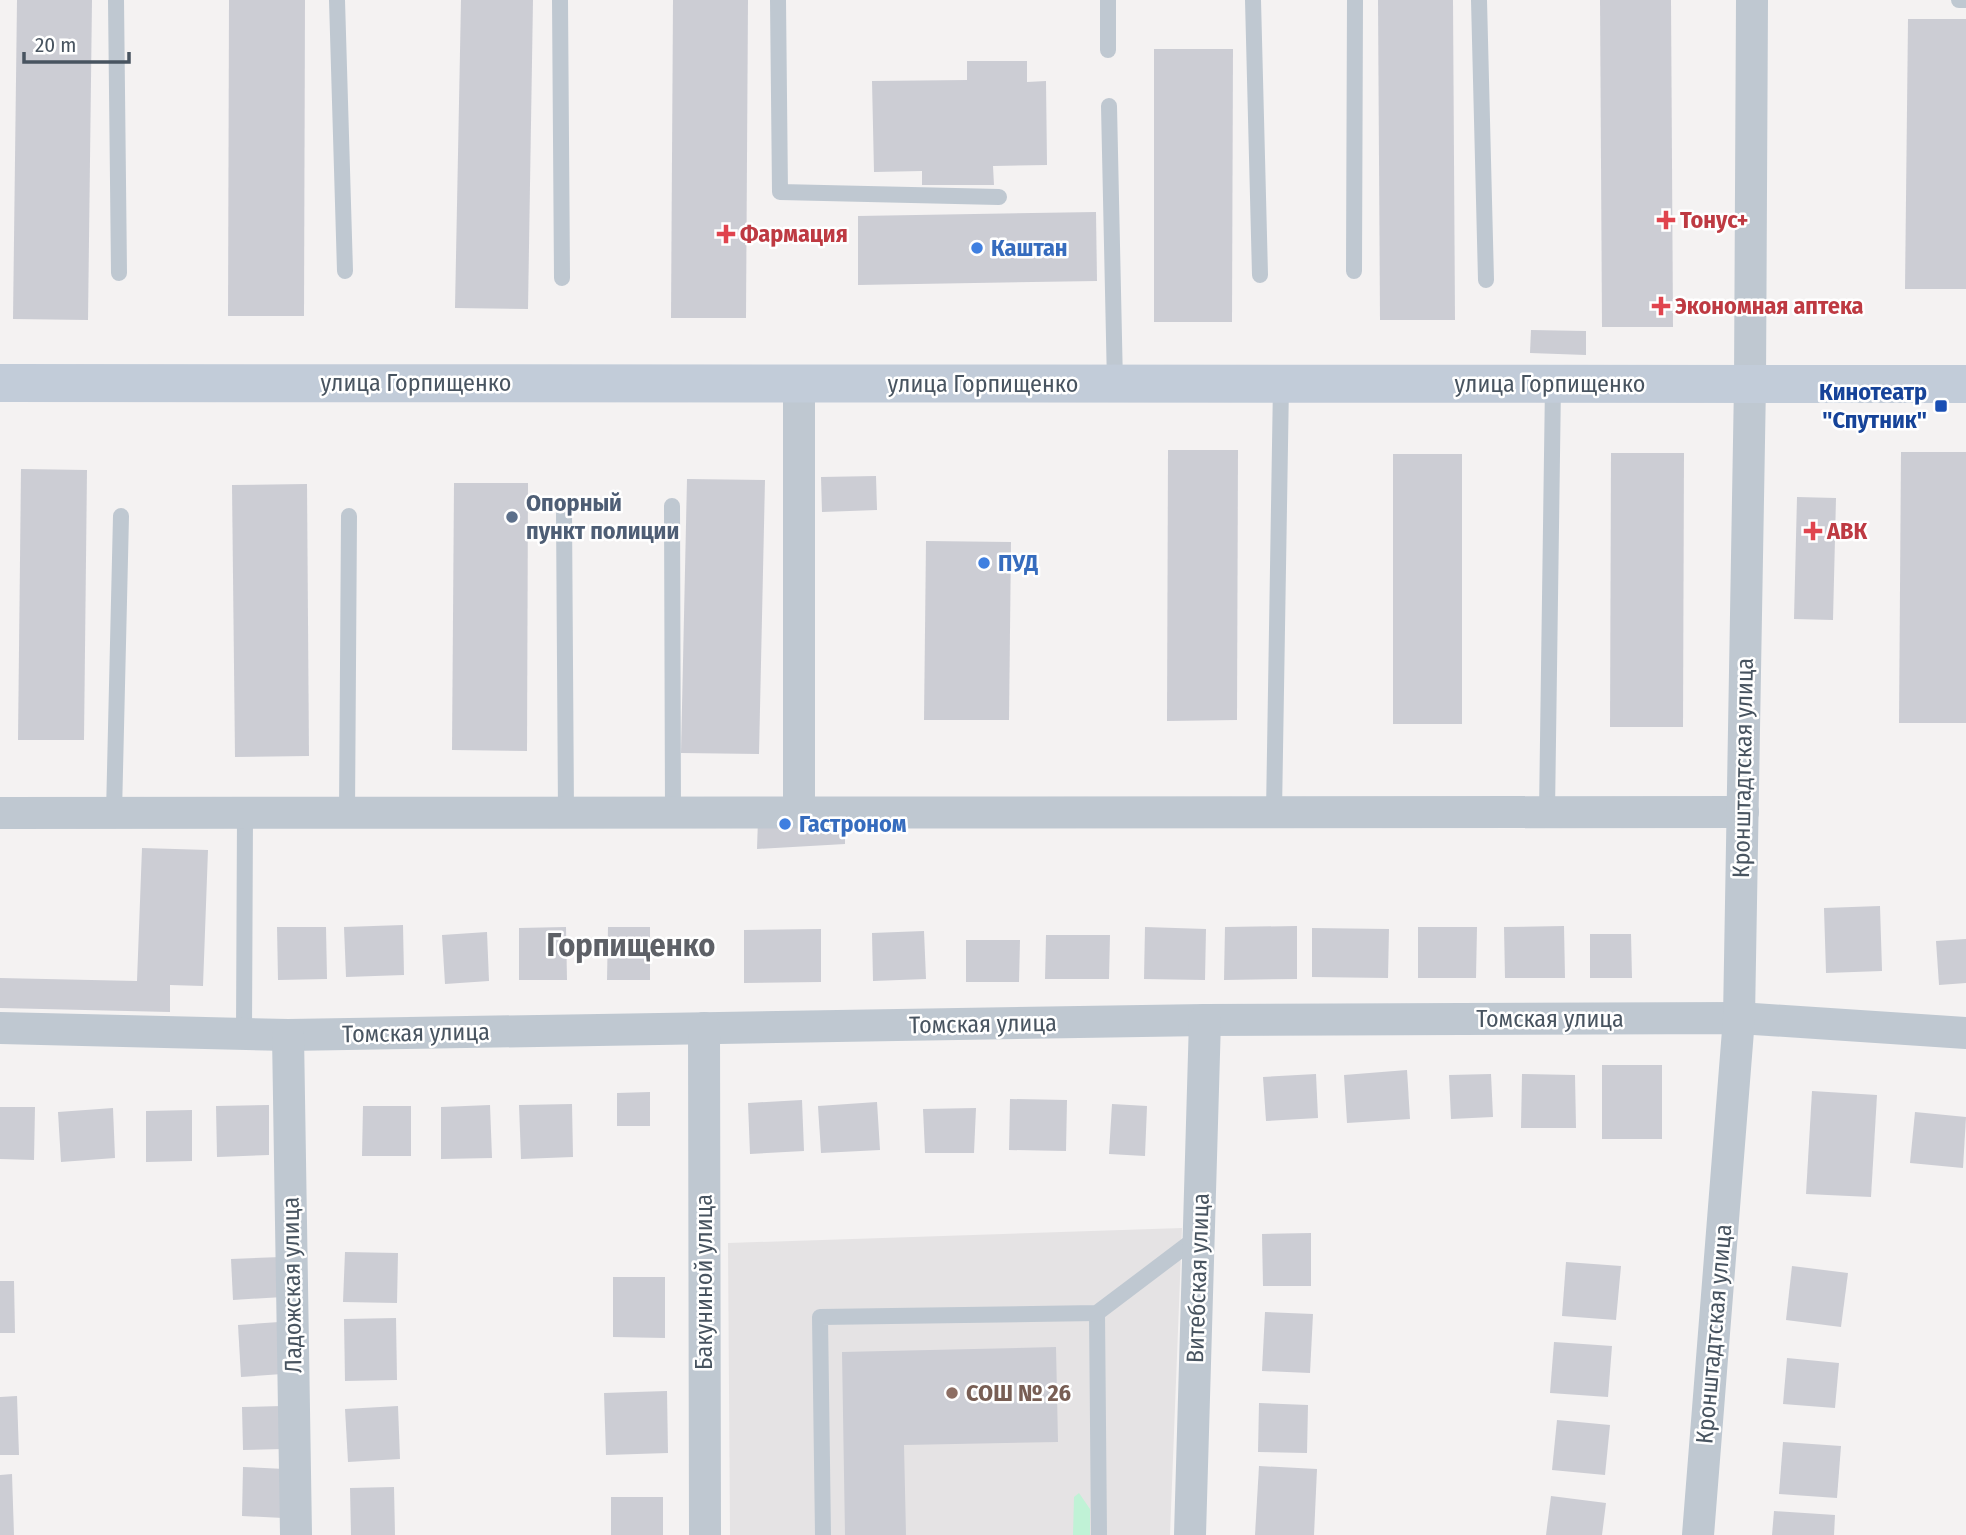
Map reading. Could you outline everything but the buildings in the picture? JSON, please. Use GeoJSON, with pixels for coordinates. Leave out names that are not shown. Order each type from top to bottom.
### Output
{"type":"FeatureCollection","features":[{"type":"Feature","properties":{"kind":"main road","name":"улица Горпищенко"},"geometry":{"type":"LineString","coordinates":[[0,383],[1966,384]]}},
{"type":"Feature","properties":{"kind":"street","name":"Кронштадтская улица"},"geometry":{"type":"LineString","coordinates":[[1698,1535],[1739,1018],[1750,384],[1752,0]]}},
{"type":"Feature","properties":{"kind":"street"},"geometry":{"type":"LineString","coordinates":[[799,384],[799,812]]}},
{"type":"Feature","properties":{"kind":"street"},"geometry":{"type":"LineString","coordinates":[[0,813],[1743,811]]}},
{"type":"Feature","properties":{"kind":"street","name":"Томская улица"},"geometry":{"type":"LineString","coordinates":[[0,1028],[288,1035],[1205,1020],[1739,1018],[1966,1033]]}},
{"type":"Feature","properties":{"kind":"street","name":"Витебская улица"},"geometry":{"type":"LineString","coordinates":[[1190,1535],[1205,1020]]}},
{"type":"Feature","properties":{"kind":"street","name":"Бакуниной улица"},"geometry":{"type":"LineString","coordinates":[[704,1028],[705,1535]]}},
{"type":"Feature","properties":{"kind":"street","name":"Ладожская улица"},"geometry":{"type":"LineString","coordinates":[[288,1035],[296,1535]]}},
{"type":"Feature","properties":{"kind":"lane"},"geometry":{"type":"LineString","coordinates":[[116,0],[118,273]]}},
{"type":"Feature","properties":{"kind":"lane"},"geometry":{"type":"LineString","coordinates":[[337,0],[345,271]]}},
{"type":"Feature","properties":{"kind":"lane"},"geometry":{"type":"LineString","coordinates":[[560,0],[562,278]]}},
{"type":"Feature","properties":{"kind":"lane"},"geometry":{"type":"LineString","coordinates":[[778,0],[780,192],[999,197]]}},
{"type":"Feature","properties":{"kind":"lane"},"geometry":{"type":"LineString","coordinates":[[1108,0],[1108,50]]}},
{"type":"Feature","properties":{"kind":"lane"},"geometry":{"type":"LineString","coordinates":[[1253,0],[1259,275]]}},
{"type":"Feature","properties":{"kind":"lane"},"geometry":{"type":"LineString","coordinates":[[1354,271],[1355,0]]}},
{"type":"Feature","properties":{"kind":"lane"},"geometry":{"type":"LineString","coordinates":[[1479,0],[1486,279]]}},
{"type":"Feature","properties":{"kind":"lane"},"geometry":{"type":"LineString","coordinates":[[1959,0],[1966,0]]}},
{"type":"Feature","properties":{"kind":"lane"},"geometry":{"type":"LineString","coordinates":[[1109,106],[1115,384]]}},
{"type":"Feature","properties":{"kind":"lane"},"geometry":{"type":"LineString","coordinates":[[1274,812],[1281,384]]}},
{"type":"Feature","properties":{"kind":"lane"},"geometry":{"type":"LineString","coordinates":[[1547,812],[1553,384]]}},
{"type":"Feature","properties":{"kind":"lane"},"geometry":{"type":"LineString","coordinates":[[672,506],[673,812]]}},
{"type":"Feature","properties":{"kind":"lane"},"geometry":{"type":"LineString","coordinates":[[564,511],[566,813]]}},
{"type":"Feature","properties":{"kind":"lane"},"geometry":{"type":"LineString","coordinates":[[114,813],[121,516]]}},
{"type":"Feature","properties":{"kind":"lane"},"geometry":{"type":"LineString","coordinates":[[347,813],[349,516]]}},
{"type":"Feature","properties":{"kind":"lane"},"geometry":{"type":"LineString","coordinates":[[244,1034],[245,813]]}},
{"type":"Feature","properties":{"kind":"lane"},"geometry":{"type":"LineString","coordinates":[[823,1535],[820,1317],[1097,1312],[1199,1237]]}},
{"type":"Feature","properties":{"kind":"lane"},"geometry":{"type":"LineString","coordinates":[[1097,1312],[1099,1535]]}},
{"type":"Feature","properties":{"kind":"shaded area","name":"СОШ № 26"},"geometry":{"type":"Polygon","coordinates":[[[1182,1228],[1170,1535],[730,1535],[728,1243],[1182,1228]]]}},
{"type":"Feature","properties":{"kind":"green space"},"geometry":{"type":"Polygon","coordinates":[[[1079,1493],[1090,1509],[1090,1535],[1073,1535],[1074,1497],[1079,1493]]]}},
{"type":"Feature","properties":{"kind":"place","name":"Тонус+"},"geometry":{"type":"Point","coordinates":[1666,220]}},
{"type":"Feature","properties":{"kind":"place","name":"Фармация"},"geometry":{"type":"Point","coordinates":[726,234]}},
{"type":"Feature","properties":{"kind":"place","name":"Каштан"},"geometry":{"type":"Point","coordinates":[977,248]}},
{"type":"Feature","properties":{"kind":"place","name":"Экономная аптека"},"geometry":{"type":"Point","coordinates":[1661,306]}},
{"type":"Feature","properties":{"kind":"place","name":"Кинотеатр \"Спутник\""},"geometry":{"type":"Point","coordinates":[1941,406]}},
{"type":"Feature","properties":{"kind":"place","name":"Опорный пункт полиции"},"geometry":{"type":"Point","coordinates":[512,517]}},
{"type":"Feature","properties":{"kind":"place","name":"АВК"},"geometry":{"type":"Point","coordinates":[1813,531]}},
{"type":"Feature","properties":{"kind":"place","name":"ПУД"},"geometry":{"type":"Point","coordinates":[984,563]}},
{"type":"Feature","properties":{"kind":"place","name":"Гастроном"},"geometry":{"type":"Point","coordinates":[785,824]}},
{"type":"Feature","properties":{"kind":"place","name":"СОШ № 26"},"geometry":{"type":"Point","coordinates":[952,1393]}},
{"type":"Feature","properties":{"kind":"district","name":"Горпищенко"},"geometry":{"type":"Point","coordinates":[631,945]}}]}
